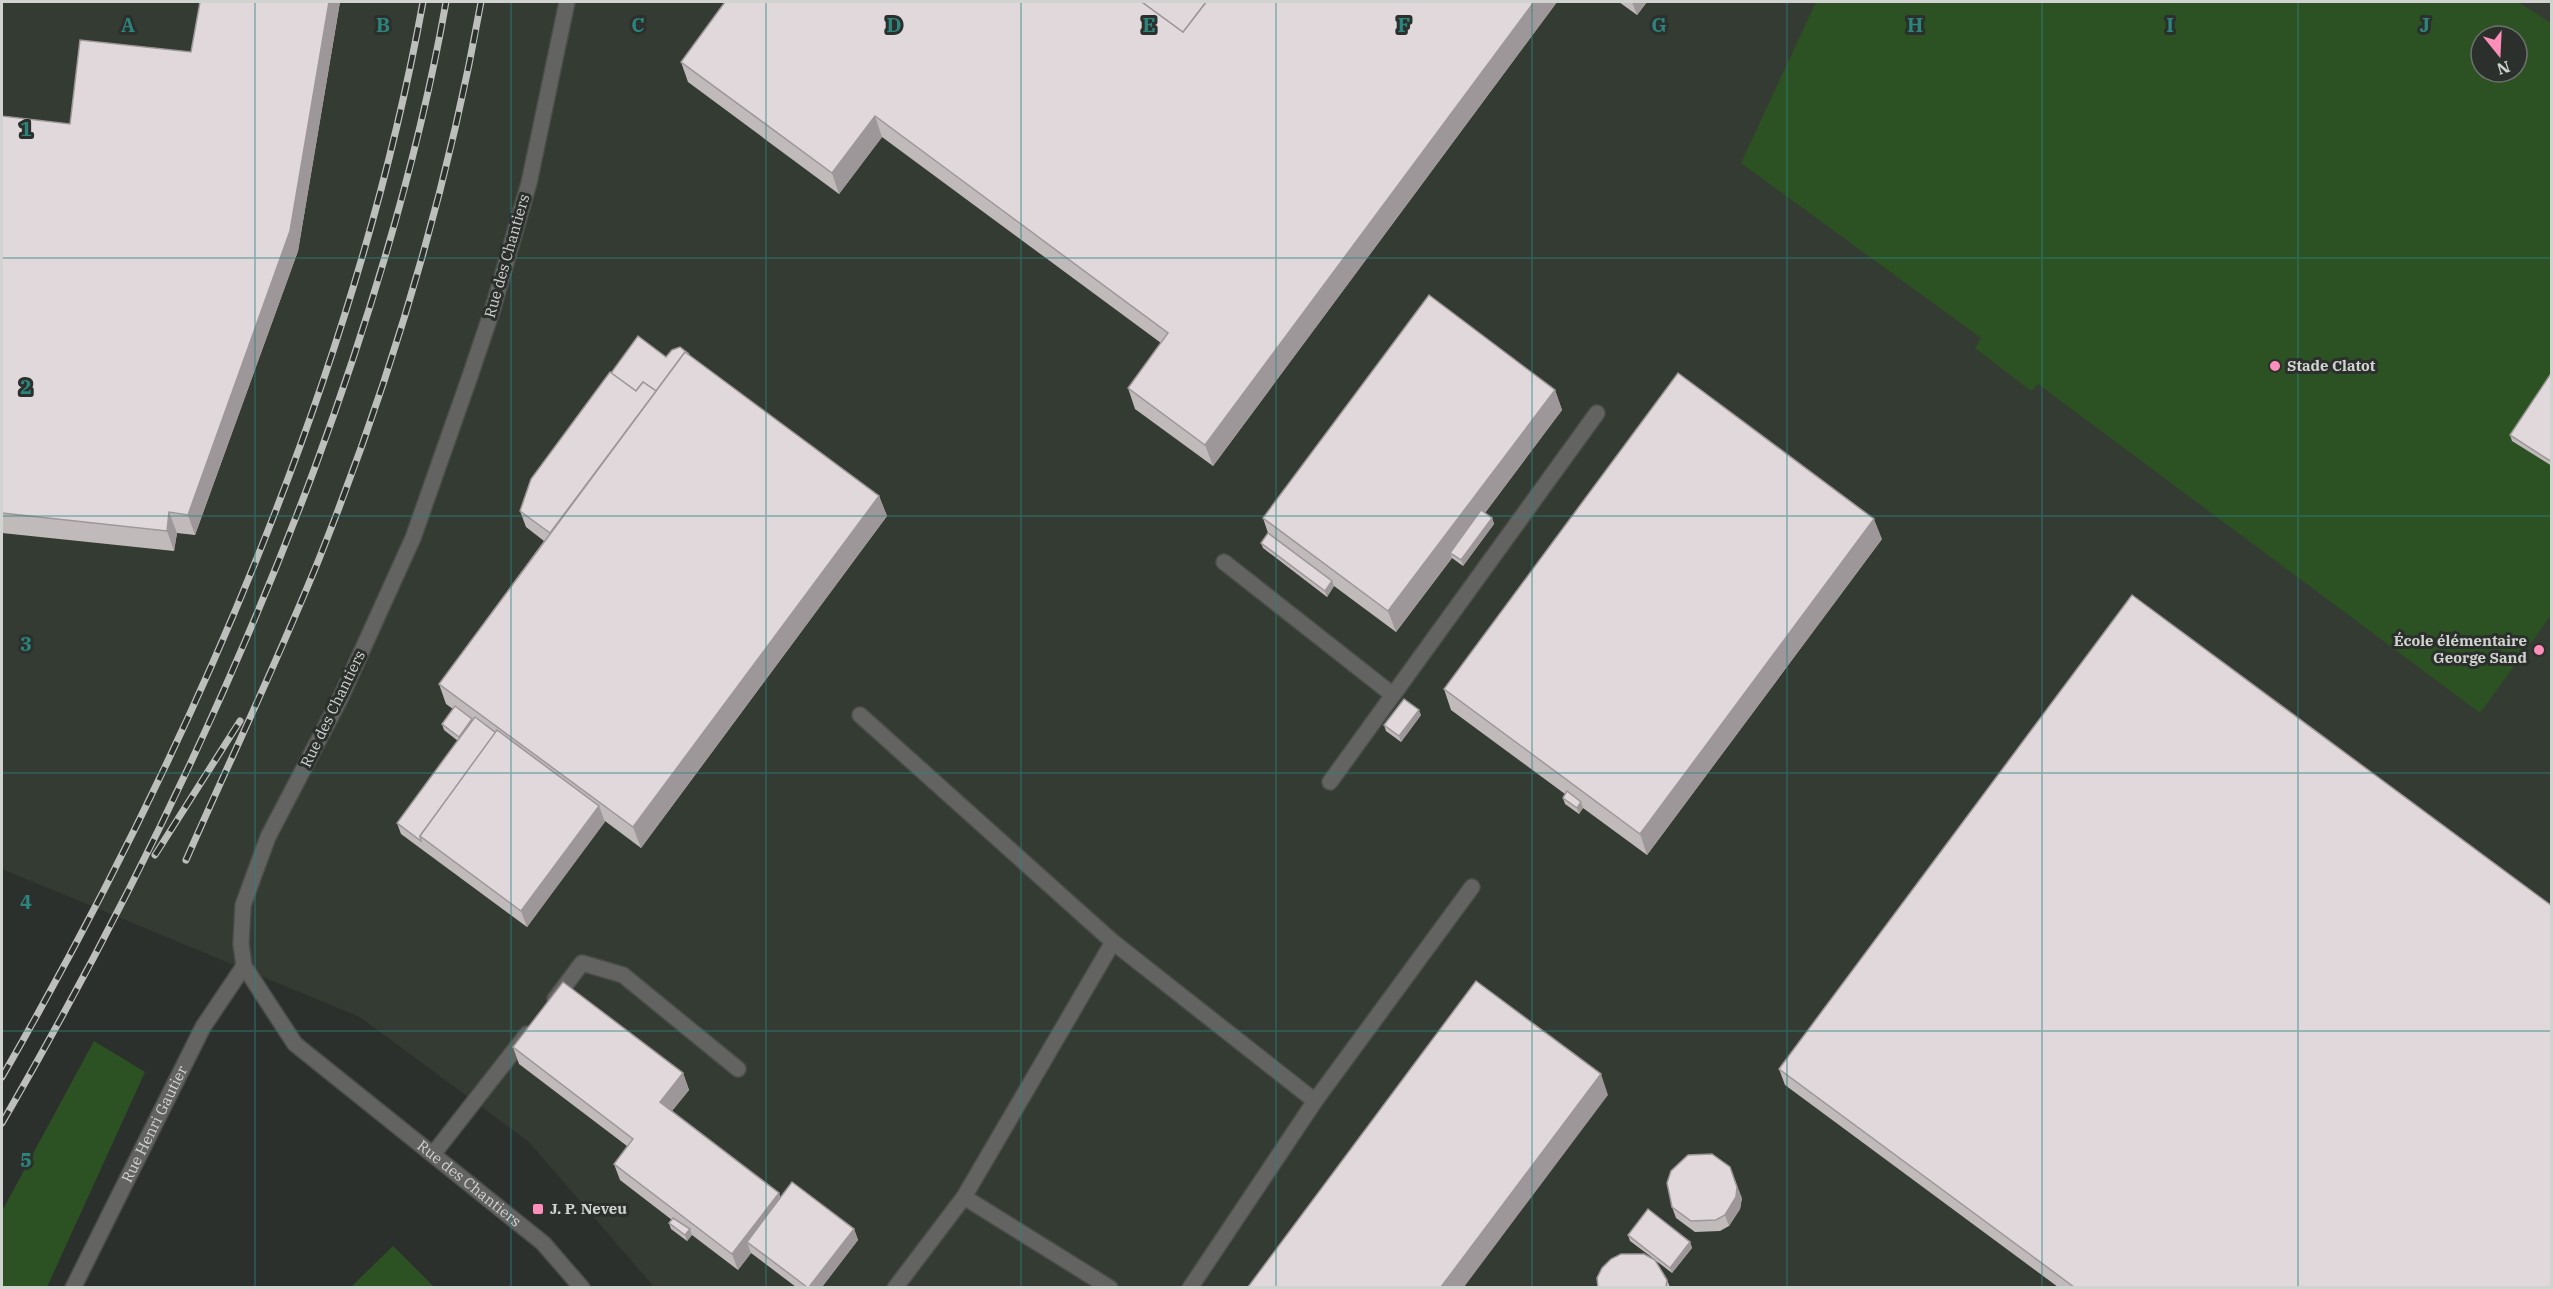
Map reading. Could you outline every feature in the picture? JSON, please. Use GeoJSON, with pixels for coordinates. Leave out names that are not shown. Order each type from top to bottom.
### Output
{"type":"FeatureCollection","features":[{"type":"Feature","properties":{"kind":"street","name":"Rue des Chantiers"},"geometry":{"type":"LineString","coordinates":[[567,2],[528,183],[473,369],[413,538],[340,699],[267,837],[243,905],[240,925],[244,966],[295,1044],[434,1153],[543,1243],[582,1287]]}},
{"type":"Feature","properties":{"kind":"street"},"geometry":{"type":"LineString","coordinates":[[1330,782],[1597,413]]}},
{"type":"Feature","properties":{"kind":"street"},"geometry":{"type":"LineString","coordinates":[[1224,562],[1393,694]]}},
{"type":"Feature","properties":{"kind":"street"},"geometry":{"type":"LineString","coordinates":[[860,715],[1113,942],[1315,1101]]}},
{"type":"Feature","properties":{"kind":"street"},"geometry":{"type":"LineString","coordinates":[[1190,1287],[1315,1101],[1472,887]]}},
{"type":"Feature","properties":{"kind":"street"},"geometry":{"type":"LineString","coordinates":[[895,1287],[964,1197],[1113,942]]}},
{"type":"Feature","properties":{"kind":"street"},"geometry":{"type":"LineString","coordinates":[[434,1153],[582,963],[623,975],[738,1069]]}},
{"type":"Feature","properties":{"kind":"street","name":"Rue Henri Gautier"},"geometry":{"type":"LineString","coordinates":[[73,1287],[203,1028],[244,966]]}},
{"type":"Feature","properties":{"kind":"street"},"geometry":{"type":"LineString","coordinates":[[964,1197],[1110,1287]]}},
{"type":"Feature","properties":{"kind":"shaded area"},"geometry":{"type":"Polygon","coordinates":[[[2,2],[2551,2],[2551,1287],[654,1287],[529,1142],[360,1017],[2,869],[2,2]]]}},
{"type":"Feature","properties":{"kind":"green space","name":"Stade Clatot"},"geometry":{"type":"Polygon","coordinates":[[[1816,2],[2518,2],[2551,23],[2551,615],[2480,713],[2038,384],[2031,391],[1975,348],[1981,338],[1741,163],[1816,2]]]}},
{"type":"Feature","properties":{"kind":"green space"},"geometry":{"type":"Polygon","coordinates":[[[94,1041],[145,1072],[47,1287],[2,1287],[2,1211],[94,1041]]]}},
{"type":"Feature","properties":{"kind":"green space"},"geometry":{"type":"Polygon","coordinates":[[[393,1246],[434,1287],[351,1287],[393,1246]]]}},
{"type":"Feature","properties":{"kind":"building"},"geometry":{"type":"Polygon","coordinates":[[[200,2],[329,2],[290,231],[188,515],[169,512],[167,531],[2,513],[2,116],[70,124],[80,40],[191,52],[200,2]]]}},
{"type":"Feature","properties":{"kind":"building"},"geometry":{"type":"Polygon","coordinates":[[[725,2],[1142,2],[1183,32],[1206,2],[1534,2],[1205,445],[1128,388],[1168,333],[875,116],[832,173],[681,62],[725,2]]]}},
{"type":"Feature","properties":{"kind":"building"},"geometry":{"type":"Polygon","coordinates":[[[1142,2],[1206,2],[1183,32],[1142,2]]]}},
{"type":"Feature","properties":{"kind":"building"},"geometry":{"type":"Polygon","coordinates":[[[1429,295],[1555,390],[1388,611],[1263,518],[1429,295]]]}},
{"type":"Feature","properties":{"kind":"building"},"geometry":{"type":"Polygon","coordinates":[[[638,336],[666,357],[672,350],[680,347],[689,354],[685,352],[656,391],[643,382],[636,391],[611,373],[638,336]]]}},
{"type":"Feature","properties":{"kind":"building"},"geometry":{"type":"Polygon","coordinates":[[[685,352],[879,496],[633,827],[439,684],[685,352]]]}},
{"type":"Feature","properties":{"kind":"building"},"geometry":{"type":"Polygon","coordinates":[[[610,372],[636,391],[643,382],[656,391],[550,533],[520,511],[531,479],[610,372]]]}},
{"type":"Feature","properties":{"kind":"building"},"geometry":{"type":"Polygon","coordinates":[[[2552,372],[2552,462],[2510,435],[2552,372]]]}},
{"type":"Feature","properties":{"kind":"building"},"geometry":{"type":"Polygon","coordinates":[[[1678,373],[1874,519],[1640,834],[1444,689],[1678,373]]]}},
{"type":"Feature","properties":{"kind":"building"},"geometry":{"type":"Polygon","coordinates":[[[1481,510],[1492,518],[1461,560],[1450,553],[1481,510]]]}},
{"type":"Feature","properties":{"kind":"building"},"geometry":{"type":"Polygon","coordinates":[[[1268,533],[1332,581],[1325,591],[1261,543],[1268,533]]]}},
{"type":"Feature","properties":{"kind":"building"},"geometry":{"type":"Polygon","coordinates":[[[2132,595],[2552,906],[2552,1287],[2074,1287],[1779,1069],[2132,595]]]}},
{"type":"Feature","properties":{"kind":"building"},"geometry":{"type":"Polygon","coordinates":[[[1404,699],[1419,710],[1399,736],[1384,725],[1404,699]]]}},
{"type":"Feature","properties":{"kind":"building"},"geometry":{"type":"Polygon","coordinates":[[[455,706],[472,719],[459,737],[442,724],[455,706]]]}},
{"type":"Feature","properties":{"kind":"building"},"geometry":{"type":"Polygon","coordinates":[[[475,717],[496,733],[420,836],[421,841],[397,823],[475,717]]]}},
{"type":"Feature","properties":{"kind":"building"},"geometry":{"type":"Polygon","coordinates":[[[497,730],[599,806],[521,911],[420,836],[497,730]]]}},
{"type":"Feature","properties":{"kind":"building"},"geometry":{"type":"Polygon","coordinates":[[[1567,791],[1581,802],[1577,808],[1563,798],[1567,791]]]}},
{"type":"Feature","properties":{"kind":"building"},"geometry":{"type":"Polygon","coordinates":[[[1476,981],[1601,1074],[1441,1287],[1248,1287],[1476,981]]]}},
{"type":"Feature","properties":{"kind":"building"},"geometry":{"type":"Polygon","coordinates":[[[563,982],[683,1073],[660,1102],[779,1193],[732,1254],[614,1164],[633,1139],[513,1047],[563,982]]]}},
{"type":"Feature","properties":{"kind":"building"},"geometry":{"type":"Polygon","coordinates":[[[1712,1154],[1730,1167],[1737,1187],[1736,1197],[1725,1215],[1716,1220],[1691,1221],[1672,1207],[1667,1183],[1671,1171],[1688,1155],[1712,1154]]]}},
{"type":"Feature","properties":{"kind":"building"},"geometry":{"type":"Polygon","coordinates":[[[792,1182],[854,1229],[809,1287],[747,1242],[792,1182]]]}},
{"type":"Feature","properties":{"kind":"building"},"geometry":{"type":"Polygon","coordinates":[[[1648,1209],[1690,1242],[1670,1268],[1628,1235],[1648,1209]]]}},
{"type":"Feature","properties":{"kind":"building"},"geometry":{"type":"Polygon","coordinates":[[[673,1218],[690,1229],[685,1235],[669,1223],[673,1218]]]}},
{"type":"Feature","properties":{"kind":"building"},"geometry":{"type":"Polygon","coordinates":[[[1621,1254],[1644,1254],[1655,1260],[1667,1280],[1666,1287],[1598,1287],[1597,1278],[1602,1268],[1611,1259],[1621,1254]]]}},
{"type":"Feature","properties":{"kind":"railway"},"geometry":{"type":"LineString","coordinates":[[2,1077],[138,824],[200,692],[258,557],[309,420],[355,281],[393,142],[423,2]]}},
{"type":"Feature","properties":{"kind":"railway"},"geometry":{"type":"LineString","coordinates":[[2,1123],[90,965],[172,803],[281,555],[335,413],[391,239],[435,62],[446,2]]}},
{"type":"Feature","properties":{"kind":"railway"},"geometry":{"type":"LineString","coordinates":[[186,860],[303,597],[370,423],[434,214],[481,2]]}},
{"type":"Feature","properties":{"kind":"railway"},"geometry":{"type":"LineString","coordinates":[[155,855],[240,721]]}},
{"type":"Feature","properties":{"kind":"place","name":"Stade Clatot"},"geometry":{"type":"Point","coordinates":[2275,366]}},
{"type":"Feature","properties":{"kind":"place","name":"École élémentaire George Sand"},"geometry":{"type":"Point","coordinates":[2539,650]}},
{"type":"Feature","properties":{"kind":"place","name":"J. P. Neveu"},"geometry":{"type":"Point","coordinates":[538,1209]}}]}
